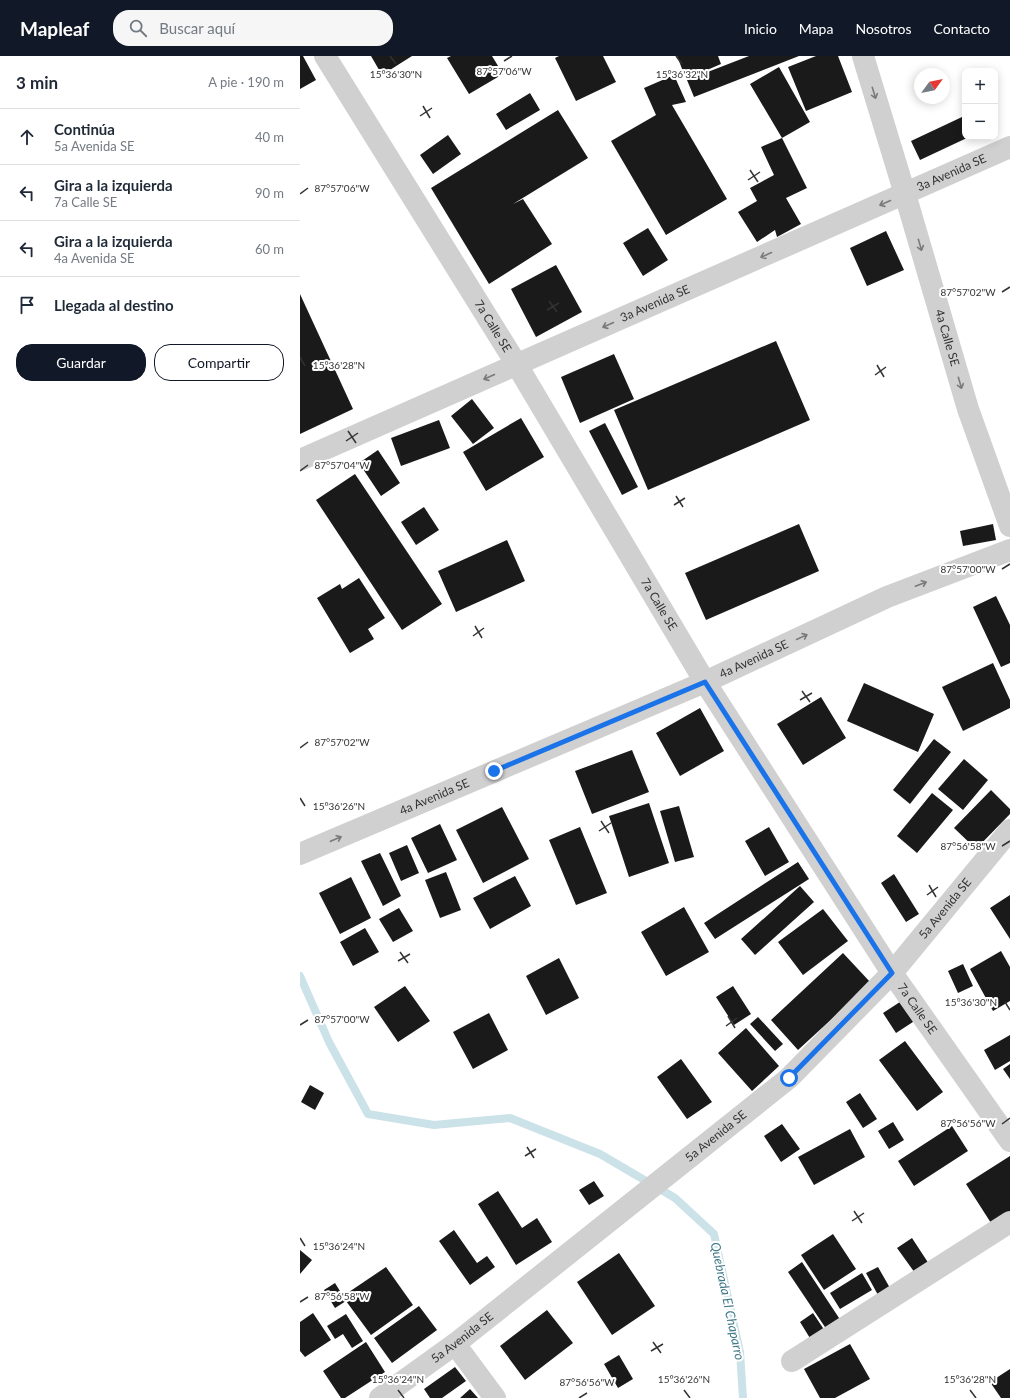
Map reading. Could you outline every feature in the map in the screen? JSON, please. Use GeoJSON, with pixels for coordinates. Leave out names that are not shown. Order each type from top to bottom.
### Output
{"type":"FeatureCollection","features":[{"type":"Feature","properties":{"kind":"street","name":"7a Calle SE"},"geometry":{"type":"LineString","coordinates":[[325,56],[517,365],[705,682],[892,973],[1010,1140]]}},
{"type":"Feature","properties":{"kind":"street","name":"4a Calle SE"},"geometry":{"type":"LineString","coordinates":[[862,56],[905,194],[968,409],[1010,526]]}},
{"type":"Feature","properties":{"kind":"street","name":"3a Avenida SE"},"geometry":{"type":"LineString","coordinates":[[300,460],[1010,148]]}},
{"type":"Feature","properties":{"kind":"street","name":"4a Avenida SE"},"geometry":{"type":"LineString","coordinates":[[300,854],[705,682],[887,597],[1010,550]]}},
{"type":"Feature","properties":{"kind":"street","name":"5a Avenida SE"},"geometry":{"type":"LineString","coordinates":[[380,1398],[455,1344],[789,1078],[892,973],[1010,830]]}},
{"type":"Feature","properties":{"kind":"street"},"geometry":{"type":"LineString","coordinates":[[792,1361],[1010,1222]]}},
{"type":"Feature","properties":{"kind":"street"},"geometry":{"type":"LineString","coordinates":[[455,1344],[495,1398]]}},
{"type":"Feature","properties":{"kind":"building"},"geometry":{"type":"Polygon","coordinates":[[[300,56],[303,56],[316,80],[300,89],[300,56]]]}},
{"type":"Feature","properties":{"kind":"building"},"geometry":{"type":"Polygon","coordinates":[[[371,56],[412,56],[382,75],[371,56]]]}},
{"type":"Feature","properties":{"kind":"building"},"geometry":{"type":"Polygon","coordinates":[[[451,56],[492,56],[503,74],[469,94],[447,58],[451,56]]]}},
{"type":"Feature","properties":{"kind":"building"},"geometry":{"type":"Polygon","coordinates":[[[559,56],[603,56],[616,82],[576,101],[555,58],[559,56]]]}},
{"type":"Feature","properties":{"kind":"building"},"geometry":{"type":"Polygon","coordinates":[[[677,56],[718,56],[721,64],[686,79],[677,56]]]}},
{"type":"Feature","properties":{"kind":"building"},"geometry":{"type":"Polygon","coordinates":[[[749,56],[799,56],[694,97],[687,80],[749,56]]]}},
{"type":"Feature","properties":{"kind":"building"},"geometry":{"type":"Polygon","coordinates":[[[816,56],[838,56],[852,92],[806,111],[788,67],[816,56]]]}},
{"type":"Feature","properties":{"kind":"building"},"geometry":{"type":"Polygon","coordinates":[[[779,67],[810,122],[782,138],[750,84],[779,67]]]}},
{"type":"Feature","properties":{"kind":"building"},"geometry":{"type":"Polygon","coordinates":[[[674,75],[686,102],[672,105],[727,199],[666,235],[611,141],[656,115],[644,88],[674,75]]]}},
{"type":"Feature","properties":{"kind":"building"},"geometry":{"type":"Polygon","coordinates":[[[530,93],[540,110],[506,130],[496,114],[530,93]]]}},
{"type":"Feature","properties":{"kind":"building"},"geometry":{"type":"Polygon","coordinates":[[[558,110],[588,158],[513,204],[523,199],[552,244],[489,284],[431,188],[558,110]]]}},
{"type":"Feature","properties":{"kind":"building"},"geometry":{"type":"Polygon","coordinates":[[[962,117],[963,140],[920,160],[911,141],[962,117]]]}},
{"type":"Feature","properties":{"kind":"building"},"geometry":{"type":"Polygon","coordinates":[[[448,135],[461,154],[433,174],[420,155],[448,135]]]}},
{"type":"Feature","properties":{"kind":"building"},"geometry":{"type":"Polygon","coordinates":[[[782,138],[807,188],[786,198],[801,224],[777,237],[775,230],[757,242],[738,212],[757,201],[750,188],[774,175],[761,147],[782,138]]]}},
{"type":"Feature","properties":{"kind":"building"},"geometry":{"type":"Polygon","coordinates":[[[648,228],[668,260],[643,276],[623,243],[648,228]]]}},
{"type":"Feature","properties":{"kind":"building"},"geometry":{"type":"Polygon","coordinates":[[[886,231],[904,270],[867,286],[850,248],[886,231]]]}},
{"type":"Feature","properties":{"kind":"building"},"geometry":{"type":"Polygon","coordinates":[[[556,265],[582,312],[536,337],[511,289],[556,265]]]}},
{"type":"Feature","properties":{"kind":"building"},"geometry":{"type":"Polygon","coordinates":[[[300,294],[353,409],[300,434],[300,294]]]}},
{"type":"Feature","properties":{"kind":"building"},"geometry":{"type":"Polygon","coordinates":[[[776,341],[810,420],[648,490],[614,410],[776,341]]]}},
{"type":"Feature","properties":{"kind":"building"},"geometry":{"type":"Polygon","coordinates":[[[614,354],[634,399],[580,423],[561,377],[614,354]]]}},
{"type":"Feature","properties":{"kind":"building"},"geometry":{"type":"Polygon","coordinates":[[[472,399],[494,428],[473,444],[451,416],[472,399]]]}},
{"type":"Feature","properties":{"kind":"building"},"geometry":{"type":"Polygon","coordinates":[[[521,418],[544,457],[486,491],[463,452],[521,418]]]}},
{"type":"Feature","properties":{"kind":"building"},"geometry":{"type":"Polygon","coordinates":[[[439,420],[450,448],[401,466],[391,438],[439,420]]]}},
{"type":"Feature","properties":{"kind":"building"},"geometry":{"type":"Polygon","coordinates":[[[605,423],[638,487],[622,495],[589,431],[605,423]]]}},
{"type":"Feature","properties":{"kind":"building"},"geometry":{"type":"Polygon","coordinates":[[[378,450],[400,483],[381,496],[359,463],[378,450]]]}},
{"type":"Feature","properties":{"kind":"building"},"geometry":{"type":"Polygon","coordinates":[[[355,474],[442,604],[402,630],[316,500],[355,474]]]}},
{"type":"Feature","properties":{"kind":"building"},"geometry":{"type":"Polygon","coordinates":[[[424,507],[439,530],[416,545],[401,522],[424,507]]]}},
{"type":"Feature","properties":{"kind":"building"},"geometry":{"type":"Polygon","coordinates":[[[799,524],[819,571],[706,620],[685,573],[799,524]]]}},
{"type":"Feature","properties":{"kind":"building"},"geometry":{"type":"Polygon","coordinates":[[[993,524],[996,540],[963,546],[960,531],[993,524]]]}},
{"type":"Feature","properties":{"kind":"building"},"geometry":{"type":"Polygon","coordinates":[[[507,540],[525,581],[456,612],[438,571],[507,540]]]}},
{"type":"Feature","properties":{"kind":"building"},"geometry":{"type":"Polygon","coordinates":[[[359,578],[385,618],[368,629],[374,639],[350,653],[317,598],[340,584],[342,589],[359,578]]]}},
{"type":"Feature","properties":{"kind":"building"},"geometry":{"type":"Polygon","coordinates":[[[996,596],[1010,625],[1010,663],[1001,667],[973,607],[996,596]]]}},
{"type":"Feature","properties":{"kind":"building"},"geometry":{"type":"Polygon","coordinates":[[[993,663],[1010,700],[1010,708],[963,731],[942,687],[993,663]]]}},
{"type":"Feature","properties":{"kind":"building"},"geometry":{"type":"Polygon","coordinates":[[[864,683],[934,714],[918,752],[847,721],[864,683]]]}},
{"type":"Feature","properties":{"kind":"building"},"geometry":{"type":"Polygon","coordinates":[[[821,697],[846,738],[803,765],[777,724],[821,697]]]}},
{"type":"Feature","properties":{"kind":"building"},"geometry":{"type":"Polygon","coordinates":[[[700,708],[724,751],[680,776],[656,733],[700,708]]]}},
{"type":"Feature","properties":{"kind":"building"},"geometry":{"type":"Polygon","coordinates":[[[934,739],[951,752],[910,804],[893,790],[934,739]]]}},
{"type":"Feature","properties":{"kind":"building"},"geometry":{"type":"Polygon","coordinates":[[[632,750],[649,792],[592,814],[575,771],[632,750]]]}},
{"type":"Feature","properties":{"kind":"building"},"geometry":{"type":"Polygon","coordinates":[[[964,759],[988,780],[963,810],[938,789],[964,759]]]}},
{"type":"Feature","properties":{"kind":"building"},"geometry":{"type":"Polygon","coordinates":[[[991,790],[1010,809],[1010,814],[976,849],[954,828],[991,790]]]}},
{"type":"Feature","properties":{"kind":"building"},"geometry":{"type":"Polygon","coordinates":[[[932,793],[953,810],[917,853],[897,836],[932,793]]]}},
{"type":"Feature","properties":{"kind":"building"},"geometry":{"type":"Polygon","coordinates":[[[649,803],[669,863],[629,877],[609,816],[649,803]]]}},
{"type":"Feature","properties":{"kind":"building"},"geometry":{"type":"Polygon","coordinates":[[[679,806],[694,857],[675,862],[660,811],[679,806]]]}},
{"type":"Feature","properties":{"kind":"building"},"geometry":{"type":"Polygon","coordinates":[[[502,807],[529,859],[483,883],[456,830],[502,807]]]}},
{"type":"Feature","properties":{"kind":"building"},"geometry":{"type":"Polygon","coordinates":[[[440,824],[457,860],[428,873],[411,838],[440,824]]]}},
{"type":"Feature","properties":{"kind":"building"},"geometry":{"type":"Polygon","coordinates":[[[580,827],[607,893],[576,905],[549,840],[580,827]]]}},
{"type":"Feature","properties":{"kind":"building"},"geometry":{"type":"Polygon","coordinates":[[[769,827],[789,862],[765,876],[745,841],[769,827]]]}},
{"type":"Feature","properties":{"kind":"building"},"geometry":{"type":"Polygon","coordinates":[[[407,845],[419,873],[401,881],[389,853],[407,845]]]}},
{"type":"Feature","properties":{"kind":"building"},"geometry":{"type":"Polygon","coordinates":[[[380,853],[401,896],[383,906],[361,861],[380,853]]]}},
{"type":"Feature","properties":{"kind":"building"},"geometry":{"type":"Polygon","coordinates":[[[798,862],[809,879],[715,939],[704,923],[798,862]]]}},
{"type":"Feature","properties":{"kind":"building"},"geometry":{"type":"Polygon","coordinates":[[[446,872],[461,910],[440,918],[425,880],[446,872]]]}},
{"type":"Feature","properties":{"kind":"building"},"geometry":{"type":"Polygon","coordinates":[[[894,874],[919,914],[906,922],[881,883],[894,874]]]}},
{"type":"Feature","properties":{"kind":"building"},"geometry":{"type":"Polygon","coordinates":[[[515,876],[531,906],[490,929],[473,898],[515,876]]]}},
{"type":"Feature","properties":{"kind":"building"},"geometry":{"type":"Polygon","coordinates":[[[351,877],[371,918],[340,934],[319,893],[351,877]]]}},
{"type":"Feature","properties":{"kind":"building"},"geometry":{"type":"Polygon","coordinates":[[[800,886],[814,902],[755,955],[741,939],[800,886]]]}},
{"type":"Feature","properties":{"kind":"building"},"geometry":{"type":"Polygon","coordinates":[[[1010,895],[1010,939],[990,908],[1010,895]]]}},
{"type":"Feature","properties":{"kind":"building"},"geometry":{"type":"Polygon","coordinates":[[[684,907],[709,952],[666,976],[641,932],[684,907]]]}},
{"type":"Feature","properties":{"kind":"building"},"geometry":{"type":"Polygon","coordinates":[[[399,908],[413,931],[393,942],[379,919],[399,908]]]}},
{"type":"Feature","properties":{"kind":"building"},"geometry":{"type":"Polygon","coordinates":[[[823,909],[848,941],[803,975],[778,942],[823,909]]]}},
{"type":"Feature","properties":{"kind":"building"},"geometry":{"type":"Polygon","coordinates":[[[365,928],[379,952],[353,966],[340,942],[365,928]]]}},
{"type":"Feature","properties":{"kind":"building"},"geometry":{"type":"Polygon","coordinates":[[[1001,951],[1010,967],[1010,1001],[993,1011],[970,969],[1001,951]]]}},
{"type":"Feature","properties":{"kind":"building"},"geometry":{"type":"Polygon","coordinates":[[[843,953],[871,983],[798,1050],[771,1020],[843,953]]]}},
{"type":"Feature","properties":{"kind":"building"},"geometry":{"type":"Polygon","coordinates":[[[559,958],[579,998],[546,1015],[526,976],[559,958]]]}},
{"type":"Feature","properties":{"kind":"building"},"geometry":{"type":"Polygon","coordinates":[[[963,964],[973,986],[958,993],[948,971],[963,964]]]}},
{"type":"Feature","properties":{"kind":"building"},"geometry":{"type":"Polygon","coordinates":[[[405,986],[430,1021],[398,1042],[374,1007],[405,986]]]}},
{"type":"Feature","properties":{"kind":"building"},"geometry":{"type":"Polygon","coordinates":[[[733,986],[751,1014],[734,1025],[716,997],[733,986]]]}},
{"type":"Feature","properties":{"kind":"building"},"geometry":{"type":"Polygon","coordinates":[[[903,1000],[916,1020],[896,1033],[883,1013],[903,1000]]]}},
{"type":"Feature","properties":{"kind":"building"},"geometry":{"type":"Polygon","coordinates":[[[489,1013],[508,1050],[473,1069],[453,1032],[489,1013]]]}},
{"type":"Feature","properties":{"kind":"building"},"geometry":{"type":"Polygon","coordinates":[[[758,1017],[783,1044],[775,1051],[750,1024],[758,1017]]]}},
{"type":"Feature","properties":{"kind":"building"},"geometry":{"type":"Polygon","coordinates":[[[746,1028],[779,1066],[752,1091],[718,1053],[746,1028]]]}},
{"type":"Feature","properties":{"kind":"building"},"geometry":{"type":"Polygon","coordinates":[[[1010,1035],[1010,1061],[995,1070],[984,1050],[1010,1035]]]}},
{"type":"Feature","properties":{"kind":"building"},"geometry":{"type":"Polygon","coordinates":[[[905,1041],[943,1092],[917,1111],[879,1060],[905,1041]]]}},
{"type":"Feature","properties":{"kind":"building"},"geometry":{"type":"Polygon","coordinates":[[[681,1059],[712,1102],[687,1119],[657,1077],[681,1059]]]}},
{"type":"Feature","properties":{"kind":"building"},"geometry":{"type":"Polygon","coordinates":[[[1010,1064],[1010,1079],[1003,1069],[1010,1064]]]}},
{"type":"Feature","properties":{"kind":"building"},"geometry":{"type":"Polygon","coordinates":[[[310,1085],[324,1093],[315,1110],[301,1102],[310,1085]]]}},
{"type":"Feature","properties":{"kind":"building"},"geometry":{"type":"Polygon","coordinates":[[[860,1093],[877,1119],[863,1128],[846,1102],[860,1093]]]}},
{"type":"Feature","properties":{"kind":"building"},"geometry":{"type":"Polygon","coordinates":[[[893,1122],[904,1140],[889,1149],[878,1131],[893,1122]]]}},
{"type":"Feature","properties":{"kind":"building"},"geometry":{"type":"Polygon","coordinates":[[[782,1124],[800,1149],[781,1162],[764,1136],[782,1124]]]}},
{"type":"Feature","properties":{"kind":"building"},"geometry":{"type":"Polygon","coordinates":[[[952,1126],[968,1151],[914,1186],[898,1161],[952,1126]]]}},
{"type":"Feature","properties":{"kind":"building"},"geometry":{"type":"Polygon","coordinates":[[[850,1129],[865,1157],[814,1185],[798,1157],[850,1129]]]}},
{"type":"Feature","properties":{"kind":"building"},"geometry":{"type":"Polygon","coordinates":[[[1010,1156],[1010,1211],[991,1223],[966,1184],[1010,1156]]]}},
{"type":"Feature","properties":{"kind":"building"},"geometry":{"type":"Polygon","coordinates":[[[594,1181],[604,1196],[589,1205],[579,1190],[594,1181]]]}},
{"type":"Feature","properties":{"kind":"building"},"geometry":{"type":"Polygon","coordinates":[[[498,1191],[522,1228],[537,1218],[552,1242],[516,1265],[478,1204],[498,1191]]]}},
{"type":"Feature","properties":{"kind":"building"},"geometry":{"type":"Polygon","coordinates":[[[454,1230],[477,1263],[487,1256],[495,1267],[470,1285],[439,1241],[454,1230]]]}},
{"type":"Feature","properties":{"kind":"building"},"geometry":{"type":"Polygon","coordinates":[[[833,1234],[856,1269],[824,1290],[801,1255],[833,1234]]]}},
{"type":"Feature","properties":{"kind":"building"},"geometry":{"type":"Polygon","coordinates":[[[912,1238],[929,1264],[915,1273],[897,1248],[912,1238]]]}},
{"type":"Feature","properties":{"kind":"building"},"geometry":{"type":"Polygon","coordinates":[[[300,1250],[312,1260],[300,1274],[300,1250]]]}},
{"type":"Feature","properties":{"kind":"building"},"geometry":{"type":"Polygon","coordinates":[[[619,1253],[655,1306],[612,1335],[577,1282],[619,1253]]]}},
{"type":"Feature","properties":{"kind":"building"},"geometry":{"type":"Polygon","coordinates":[[[802,1262],[843,1324],[829,1333],[788,1272],[802,1262]]]}},
{"type":"Feature","properties":{"kind":"building"},"geometry":{"type":"Polygon","coordinates":[[[386,1267],[413,1305],[371,1335],[346,1301],[335,1308],[324,1290],[335,1283],[343,1296],[386,1267]]]}},
{"type":"Feature","properties":{"kind":"building"},"geometry":{"type":"Polygon","coordinates":[[[878,1267],[890,1288],[878,1295],[866,1273],[878,1267]]]}},
{"type":"Feature","properties":{"kind":"building"},"geometry":{"type":"Polygon","coordinates":[[[862,1273],[872,1290],[840,1309],[830,1293],[862,1273]]]}},
{"type":"Feature","properties":{"kind":"building"},"geometry":{"type":"Polygon","coordinates":[[[419,1306],[437,1330],[392,1363],[374,1338],[419,1306]]]}},
{"type":"Feature","properties":{"kind":"building"},"geometry":{"type":"Polygon","coordinates":[[[547,1310],[573,1343],[525,1380],[500,1346],[547,1310]]]}},
{"type":"Feature","properties":{"kind":"building"},"geometry":{"type":"Polygon","coordinates":[[[313,1313],[331,1340],[305,1357],[300,1351],[300,1322],[313,1313]]]}},
{"type":"Feature","properties":{"kind":"building"},"geometry":{"type":"Polygon","coordinates":[[[813,1313],[827,1334],[813,1343],[800,1322],[813,1313]]]}},
{"type":"Feature","properties":{"kind":"building"},"geometry":{"type":"Polygon","coordinates":[[[346,1314],[363,1341],[352,1348],[343,1334],[335,1339],[327,1326],[346,1314]]]}},
{"type":"Feature","properties":{"kind":"building"},"geometry":{"type":"Polygon","coordinates":[[[366,1342],[385,1372],[345,1398],[341,1398],[323,1371],[366,1342]]]}},
{"type":"Feature","properties":{"kind":"building"},"geometry":{"type":"Polygon","coordinates":[[[850,1344],[870,1379],[835,1398],[820,1398],[804,1369],[850,1344]]]}},
{"type":"Feature","properties":{"kind":"building"},"geometry":{"type":"Polygon","coordinates":[[[619,1355],[633,1379],[618,1388],[604,1364],[619,1355]]]}},
{"type":"Feature","properties":{"kind":"building"},"geometry":{"type":"Polygon","coordinates":[[[455,1367],[466,1381],[442,1398],[430,1398],[424,1389],[455,1367]]]}},
{"type":"Feature","properties":{"kind":"building"},"geometry":{"type":"Polygon","coordinates":[[[1010,1369],[1010,1398],[1001,1398],[990,1382],[1010,1369]]]}},
{"type":"Feature","properties":{"kind":"building"},"geometry":{"type":"Polygon","coordinates":[[[470,1389],[478,1398],[460,1398],[470,1389]]]}},
{"type":"Feature","properties":{"kind":"waterway","name":"Quebrada El Chaparro"},"geometry":{"type":"LineString","coordinates":[[300,976],[329,1042],[368,1114],[434,1125],[510,1118],[600,1154],[675,1198],[714,1234],[740,1352],[743,1398]]}},
{"type":"Feature","properties":{"kind":"route"},"geometry":{"type":"LineString","coordinates":[[494,771],[705,682],[892,973],[789,1078]]}}]}
